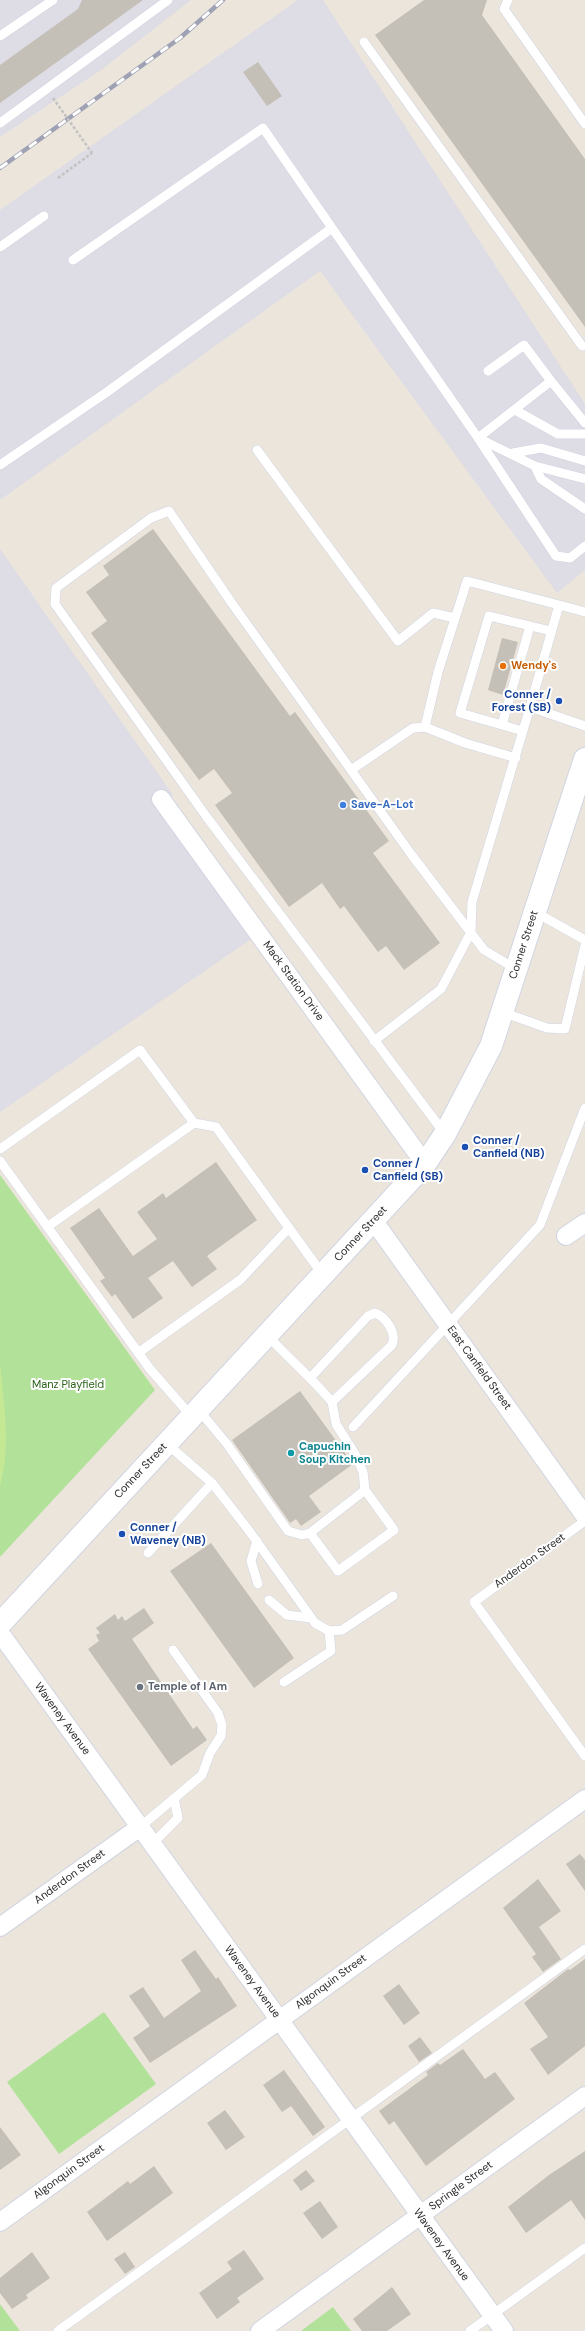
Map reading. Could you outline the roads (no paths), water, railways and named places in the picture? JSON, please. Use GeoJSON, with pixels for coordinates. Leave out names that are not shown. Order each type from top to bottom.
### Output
{"type":"FeatureCollection","features":[{"type":"Feature","properties":{"kind":"main road","name":"Conner Street"},"geometry":{"type":"LineString","coordinates":[[0,1624],[425,1164],[445,1134],[491,1046],[585,759]]}},
{"type":"Feature","properties":{"kind":"street","name":"Mack Station Drive"},"geometry":{"type":"LineString","coordinates":[[161,799],[425,1164]]}},
{"type":"Feature","properties":{"kind":"street","name":"East Canfield Street"},"geometry":{"type":"LineString","coordinates":[[373,1220],[585,1516]]}},
{"type":"Feature","properties":{"kind":"street"},"geometry":{"type":"LineString","coordinates":[[566,1236],[585,1223]]}},
{"type":"Feature","properties":{"kind":"street","name":"Waveney Avenue"},"geometry":{"type":"LineString","coordinates":[[0,1633],[504,2331]]}},
{"type":"Feature","properties":{"kind":"street","name":"Algonquin Street"},"geometry":{"type":"LineString","coordinates":[[0,2222],[585,1799]]}},
{"type":"Feature","properties":{"kind":"street","name":"Anderdon Street"},"geometry":{"type":"LineString","coordinates":[[0,1927],[140,1827]]}},
{"type":"Feature","properties":{"kind":"street","name":"Springle Street"},"geometry":{"type":"LineString","coordinates":[[260,2331],[585,2096]]}},
{"type":"Feature","properties":{"kind":"lane"},"geometry":{"type":"LineString","coordinates":[[0,36],[53,0]]}},
{"type":"Feature","properties":{"kind":"lane"},"geometry":{"type":"LineString","coordinates":[[0,123],[168,0]]}},
{"type":"Feature","properties":{"kind":"lane"},"geometry":{"type":"LineString","coordinates":[[508,0],[504,9],[585,124]]}},
{"type":"Feature","properties":{"kind":"lane"},"geometry":{"type":"LineString","coordinates":[[364,42],[584,347]]}},
{"type":"Feature","properties":{"kind":"lane"},"geometry":{"type":"LineString","coordinates":[[73,260],[263,128],[478,438],[556,556],[570,558],[585,546]]}},
{"type":"Feature","properties":{"kind":"lane"},"geometry":{"type":"LineString","coordinates":[[0,247],[44,216]]}},
{"type":"Feature","properties":{"kind":"lane"},"geometry":{"type":"LineString","coordinates":[[0,465],[107,392],[332,228]]}},
{"type":"Feature","properties":{"kind":"lane"},"geometry":{"type":"LineString","coordinates":[[488,371],[524,345],[585,422]]}},
{"type":"Feature","properties":{"kind":"lane"},"geometry":{"type":"LineString","coordinates":[[478,438],[551,381]]}},
{"type":"Feature","properties":{"kind":"lane"},"geometry":{"type":"LineString","coordinates":[[515,410],[558,434],[585,434]]}},
{"type":"Feature","properties":{"kind":"lane"},"geometry":{"type":"LineString","coordinates":[[478,438],[513,453],[535,466],[585,479]]}},
{"type":"Feature","properties":{"kind":"lane"},"geometry":{"type":"LineString","coordinates":[[513,453],[541,448],[585,461]]}},
{"type":"Feature","properties":{"kind":"lane"},"geometry":{"type":"LineString","coordinates":[[257,450],[398,641],[433,613],[455,618]]}},
{"type":"Feature","properties":{"kind":"lane"},"geometry":{"type":"LineString","coordinates":[[535,466],[541,479],[585,510]]}},
{"type":"Feature","properties":{"kind":"lane"},"geometry":{"type":"LineString","coordinates":[[445,1134],[206,816],[55,604],[56,588],[152,518],[169,511],[230,602],[351,770],[484,950],[516,969]]}},
{"type":"Feature","properties":{"kind":"lane"},"geometry":{"type":"LineString","coordinates":[[425,727],[438,672],[467,581],[585,612]]}},
{"type":"Feature","properties":{"kind":"lane"},"geometry":{"type":"LineString","coordinates":[[374,1041],[441,989],[471,932],[472,902],[524,731],[559,605]]}},
{"type":"Feature","properties":{"kind":"lane"},"geometry":{"type":"LineString","coordinates":[[524,731],[460,713],[489,616],[551,631]]}},
{"type":"Feature","properties":{"kind":"lane"},"geometry":{"type":"LineString","coordinates":[[502,725],[530,626]]}},
{"type":"Feature","properties":{"kind":"lane"},"geometry":{"type":"LineString","coordinates":[[530,707],[585,726]]}},
{"type":"Feature","properties":{"kind":"lane"},"geometry":{"type":"LineString","coordinates":[[351,770],[413,728],[425,727],[464,743],[516,758]]}},
{"type":"Feature","properties":{"kind":"lane"},"geometry":{"type":"LineString","coordinates":[[535,912],[585,940]]}},
{"type":"Feature","properties":{"kind":"lane"},"geometry":{"type":"LineString","coordinates":[[502,1012],[547,1028],[565,1029],[585,945]]}},
{"type":"Feature","properties":{"kind":"lane"},"geometry":{"type":"LineString","coordinates":[[0,1149],[140,1050],[194,1123],[216,1127],[323,1275]]}},
{"type":"Feature","properties":{"kind":"lane"},"geometry":{"type":"LineString","coordinates":[[353,1427],[447,1323],[540,1225],[585,1108]]}},
{"type":"Feature","properties":{"kind":"lane"},"geometry":{"type":"LineString","coordinates":[[48,1227],[194,1123]]}},
{"type":"Feature","properties":{"kind":"lane"},"geometry":{"type":"LineString","coordinates":[[0,1161],[138,1353],[195,1413],[227,1444],[288,1531],[302,1535],[310,1533],[366,1490]]}},
{"type":"Feature","properties":{"kind":"lane"},"geometry":{"type":"LineString","coordinates":[[138,1353],[240,1280],[289,1228]]}},
{"type":"Feature","properties":{"kind":"lane"},"geometry":{"type":"LineString","coordinates":[[311,1377],[368,1316],[374,1313],[380,1315],[393,1333],[395,1338],[392,1345],[332,1402]]}},
{"type":"Feature","properties":{"kind":"lane"},"geometry":{"type":"LineString","coordinates":[[267,1336],[294,1364],[311,1377],[332,1402],[336,1424],[355,1454],[363,1472],[366,1490],[394,1530],[338,1571],[310,1533]]}},
{"type":"Feature","properties":{"kind":"lane"},"geometry":{"type":"LineString","coordinates":[[167,1444],[212,1483],[257,1541],[315,1623],[329,1630],[342,1630],[393,1596]]}},
{"type":"Feature","properties":{"kind":"lane"},"geometry":{"type":"LineString","coordinates":[[148,1554],[212,1483]]}},
{"type":"Feature","properties":{"kind":"lane","name":"Anderdon Street"},"geometry":{"type":"LineString","coordinates":[[585,1521],[474,1602],[585,1756]]}},
{"type":"Feature","properties":{"kind":"lane"},"geometry":{"type":"LineString","coordinates":[[257,1541],[251,1561],[258,1584]]}},
{"type":"Feature","properties":{"kind":"lane"},"geometry":{"type":"LineString","coordinates":[[269,1600],[288,1615],[311,1618]]}},
{"type":"Feature","properties":{"kind":"lane"},"geometry":{"type":"LineString","coordinates":[[284,1682],[331,1651],[329,1630]]}},
{"type":"Feature","properties":{"kind":"lane"},"geometry":{"type":"LineString","coordinates":[[140,1827],[202,1776],[210,1753],[221,1736],[222,1725],[218,1713],[173,1650]]}},
{"type":"Feature","properties":{"kind":"lane"},"geometry":{"type":"LineString","coordinates":[[152,1844],[173,1826],[178,1818],[174,1798]]}},
{"type":"Feature","properties":{"kind":"lane"},"geometry":{"type":"LineString","coordinates":[[58,2331],[585,1949]]}},
{"type":"Feature","properties":{"kind":"lane"},"geometry":{"type":"LineString","coordinates":[[470,2331],[585,2248]]}},
{"type":"Feature","properties":{"kind":"railway"},"geometry":{"type":"LineString","coordinates":[[0,168],[180,38],[223,0]]}},
{"type":"Feature","properties":{"kind":"place","name":"Wendy's"},"geometry":{"type":"Point","coordinates":[503,666]}},
{"type":"Feature","properties":{"kind":"place","name":"Conner / Forest (SB)"},"geometry":{"type":"Point","coordinates":[559,701]}},
{"type":"Feature","properties":{"kind":"place","name":"Save-A-Lot"},"geometry":{"type":"Point","coordinates":[343,805]}},
{"type":"Feature","properties":{"kind":"place","name":"Conner / Canfield (NB)"},"geometry":{"type":"Point","coordinates":[465,1147]}},
{"type":"Feature","properties":{"kind":"place","name":"Conner / Canfield (SB)"},"geometry":{"type":"Point","coordinates":[365,1170]}},
{"type":"Feature","properties":{"kind":"place","name":"Capuchin Soup Kitchen"},"geometry":{"type":"Point","coordinates":[291,1453]}},
{"type":"Feature","properties":{"kind":"place","name":"Conner / Waveney (NB)"},"geometry":{"type":"Point","coordinates":[122,1534]}},
{"type":"Feature","properties":{"kind":"place","name":"Temple of I Am"},"geometry":{"type":"Point","coordinates":[140,1687]}},
{"type":"Feature","properties":{"kind":"park label","name":"Manz Playfield"},"geometry":{"type":"Point","coordinates":[68,1385]}}]}
